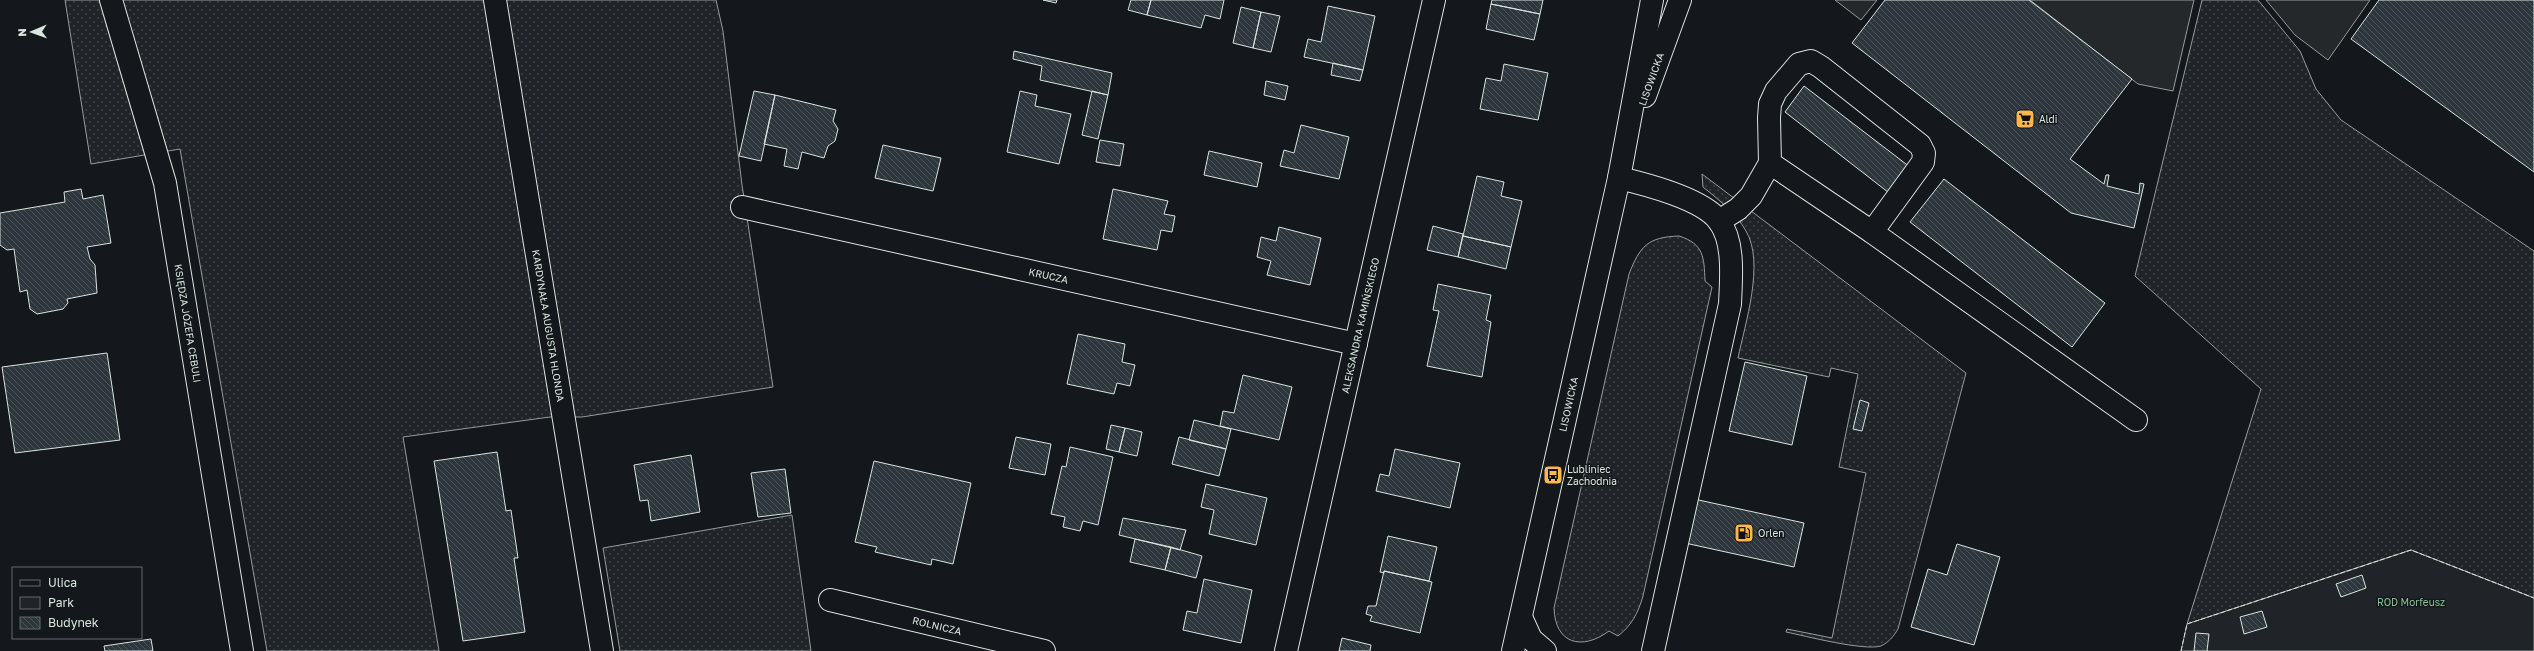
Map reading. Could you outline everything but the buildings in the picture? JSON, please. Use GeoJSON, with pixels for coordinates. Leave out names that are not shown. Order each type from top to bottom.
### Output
{"type":"FeatureCollection","features":[{"type":"Feature","properties":{"kind":"street","name":"KSIĘDZA JÓZEFA CEBULI"},"geometry":{"type":"LineString","coordinates":[[111,0],[165,183],[242,651]]}},
{"type":"Feature","properties":{"kind":"street","name":"KARDYNAŁA AUGUSTA HLONDA"},"geometry":{"type":"LineString","coordinates":[[495,0],[602,651]]}},
{"type":"Feature","properties":{"kind":"street","name":"ALEKSANDRA KAMIŃSKIEGO"},"geometry":{"type":"LineString","coordinates":[[1286,651],[1434,0]]}},
{"type":"Feature","properties":{"kind":"street","name":"LISOWICKA"},"geometry":{"type":"LineString","coordinates":[[1513,651],[1621,167],[1652,0]]}},
{"type":"Feature","properties":{"kind":"street","name":"LISOWICKA"},"geometry":{"type":"LineString","coordinates":[[1621,167],[1680,0]]}},
{"type":"Feature","properties":{"kind":"street"},"geometry":{"type":"LineString","coordinates":[[1719,220],[1738,209],[1751,196],[1770,163],[1770,104],[1776,91],[1791,72],[1800,64],[1811,61],[1920,145],[1924,153],[1923,162],[1872,232]]}},
{"type":"Feature","properties":{"kind":"street"},"geometry":{"type":"LineString","coordinates":[[1770,163],[1872,232],[2136,420]]}},
{"type":"Feature","properties":{"kind":"street"},"geometry":{"type":"LineString","coordinates":[[1621,167],[1708,211],[1719,220],[1729,252],[1730,304],[1653,651]]}},
{"type":"Feature","properties":{"kind":"street","name":"KRUCZA"},"geometry":{"type":"LineString","coordinates":[[742,207],[1356,344]]}},
{"type":"Feature","properties":{"kind":"street","name":"ROLNICZA"},"geometry":{"type":"LineString","coordinates":[[830,600],[1044,651]]}},
{"type":"Feature","properties":{"kind":"street"},"geometry":{"type":"LineString","coordinates":[[1521,617],[1531,639],[1545,651]]}},
{"type":"Feature","properties":{"kind":"green space"},"geometry":{"type":"Polygon","coordinates":[[[65,0],[716,0],[723,31],[742,185],[773,387],[582,417],[550,417],[403,437],[439,651],[267,651],[180,149],[91,164],[65,0]]]}},
{"type":"Feature","properties":{"kind":"green space"},"geometry":{"type":"Polygon","coordinates":[[[2202,0],[2258,0],[2300,51],[2316,89],[2341,120],[2534,251],[2534,598],[2411,550],[2187,624],[2261,389],[2135,276],[2202,0]]]}},
{"type":"Feature","properties":{"kind":"green space"},"geometry":{"type":"Polygon","coordinates":[[[1702,174],[1966,373],[1898,629],[1891,639],[1881,646],[1873,647],[1848,645],[1786,632],[1787,629],[1832,638],[1866,473],[1839,467],[1858,374],[1831,368],[1829,377],[1738,358],[1752,294],[1754,260],[1751,244],[1746,231],[1737,218],[1727,207],[1703,187],[1702,174]]]}},
{"type":"Feature","properties":{"kind":"green space"},"geometry":{"type":"Polygon","coordinates":[[[1679,236],[1687,239],[1698,247],[1703,258],[1705,281],[1712,287],[1643,596],[1634,618],[1627,628],[1618,636],[1609,631],[1589,641],[1580,642],[1572,640],[1559,630],[1554,608],[1629,274],[1637,256],[1646,245],[1660,238],[1679,236]]]}},
{"type":"Feature","properties":{"kind":"green space"},"geometry":{"type":"Polygon","coordinates":[[[792,515],[811,651],[620,651],[603,548],[792,515]]]}},
{"type":"Feature","properties":{"kind":"green space","name":"ROD Morfeusz"},"geometry":{"type":"Polygon","coordinates":[[[2411,550],[2534,598],[2534,651],[2181,651],[2187,624],[2411,550]]]}},
{"type":"Feature","properties":{"kind":"shaded area"},"geometry":{"type":"Polygon","coordinates":[[[1835,0],[1877,0],[1861,20],[1835,0]]]}},
{"type":"Feature","properties":{"kind":"shaded area"},"geometry":{"type":"Polygon","coordinates":[[[2030,0],[2194,0],[2173,91],[2138,84],[2030,0]]]}},
{"type":"Feature","properties":{"kind":"shaded area"},"geometry":{"type":"Polygon","coordinates":[[[2266,0],[2370,0],[2328,60],[2295,35],[2266,0]]]}},
{"type":"Feature","properties":{"kind":"fence"},"geometry":{"type":"LineString","coordinates":[[2181,651],[2187,624],[2411,550],[2534,598]]}},
{"type":"Feature","properties":{"kind":"place","name":"Aldi"},"geometry":{"type":"Point","coordinates":[2025,119]}},
{"type":"Feature","properties":{"kind":"place","name":"Lubliniec Zachodnia"},"geometry":{"type":"Point","coordinates":[1553,475]}},
{"type":"Feature","properties":{"kind":"place","name":"Orlen"},"geometry":{"type":"Point","coordinates":[1744,533]}}]}
